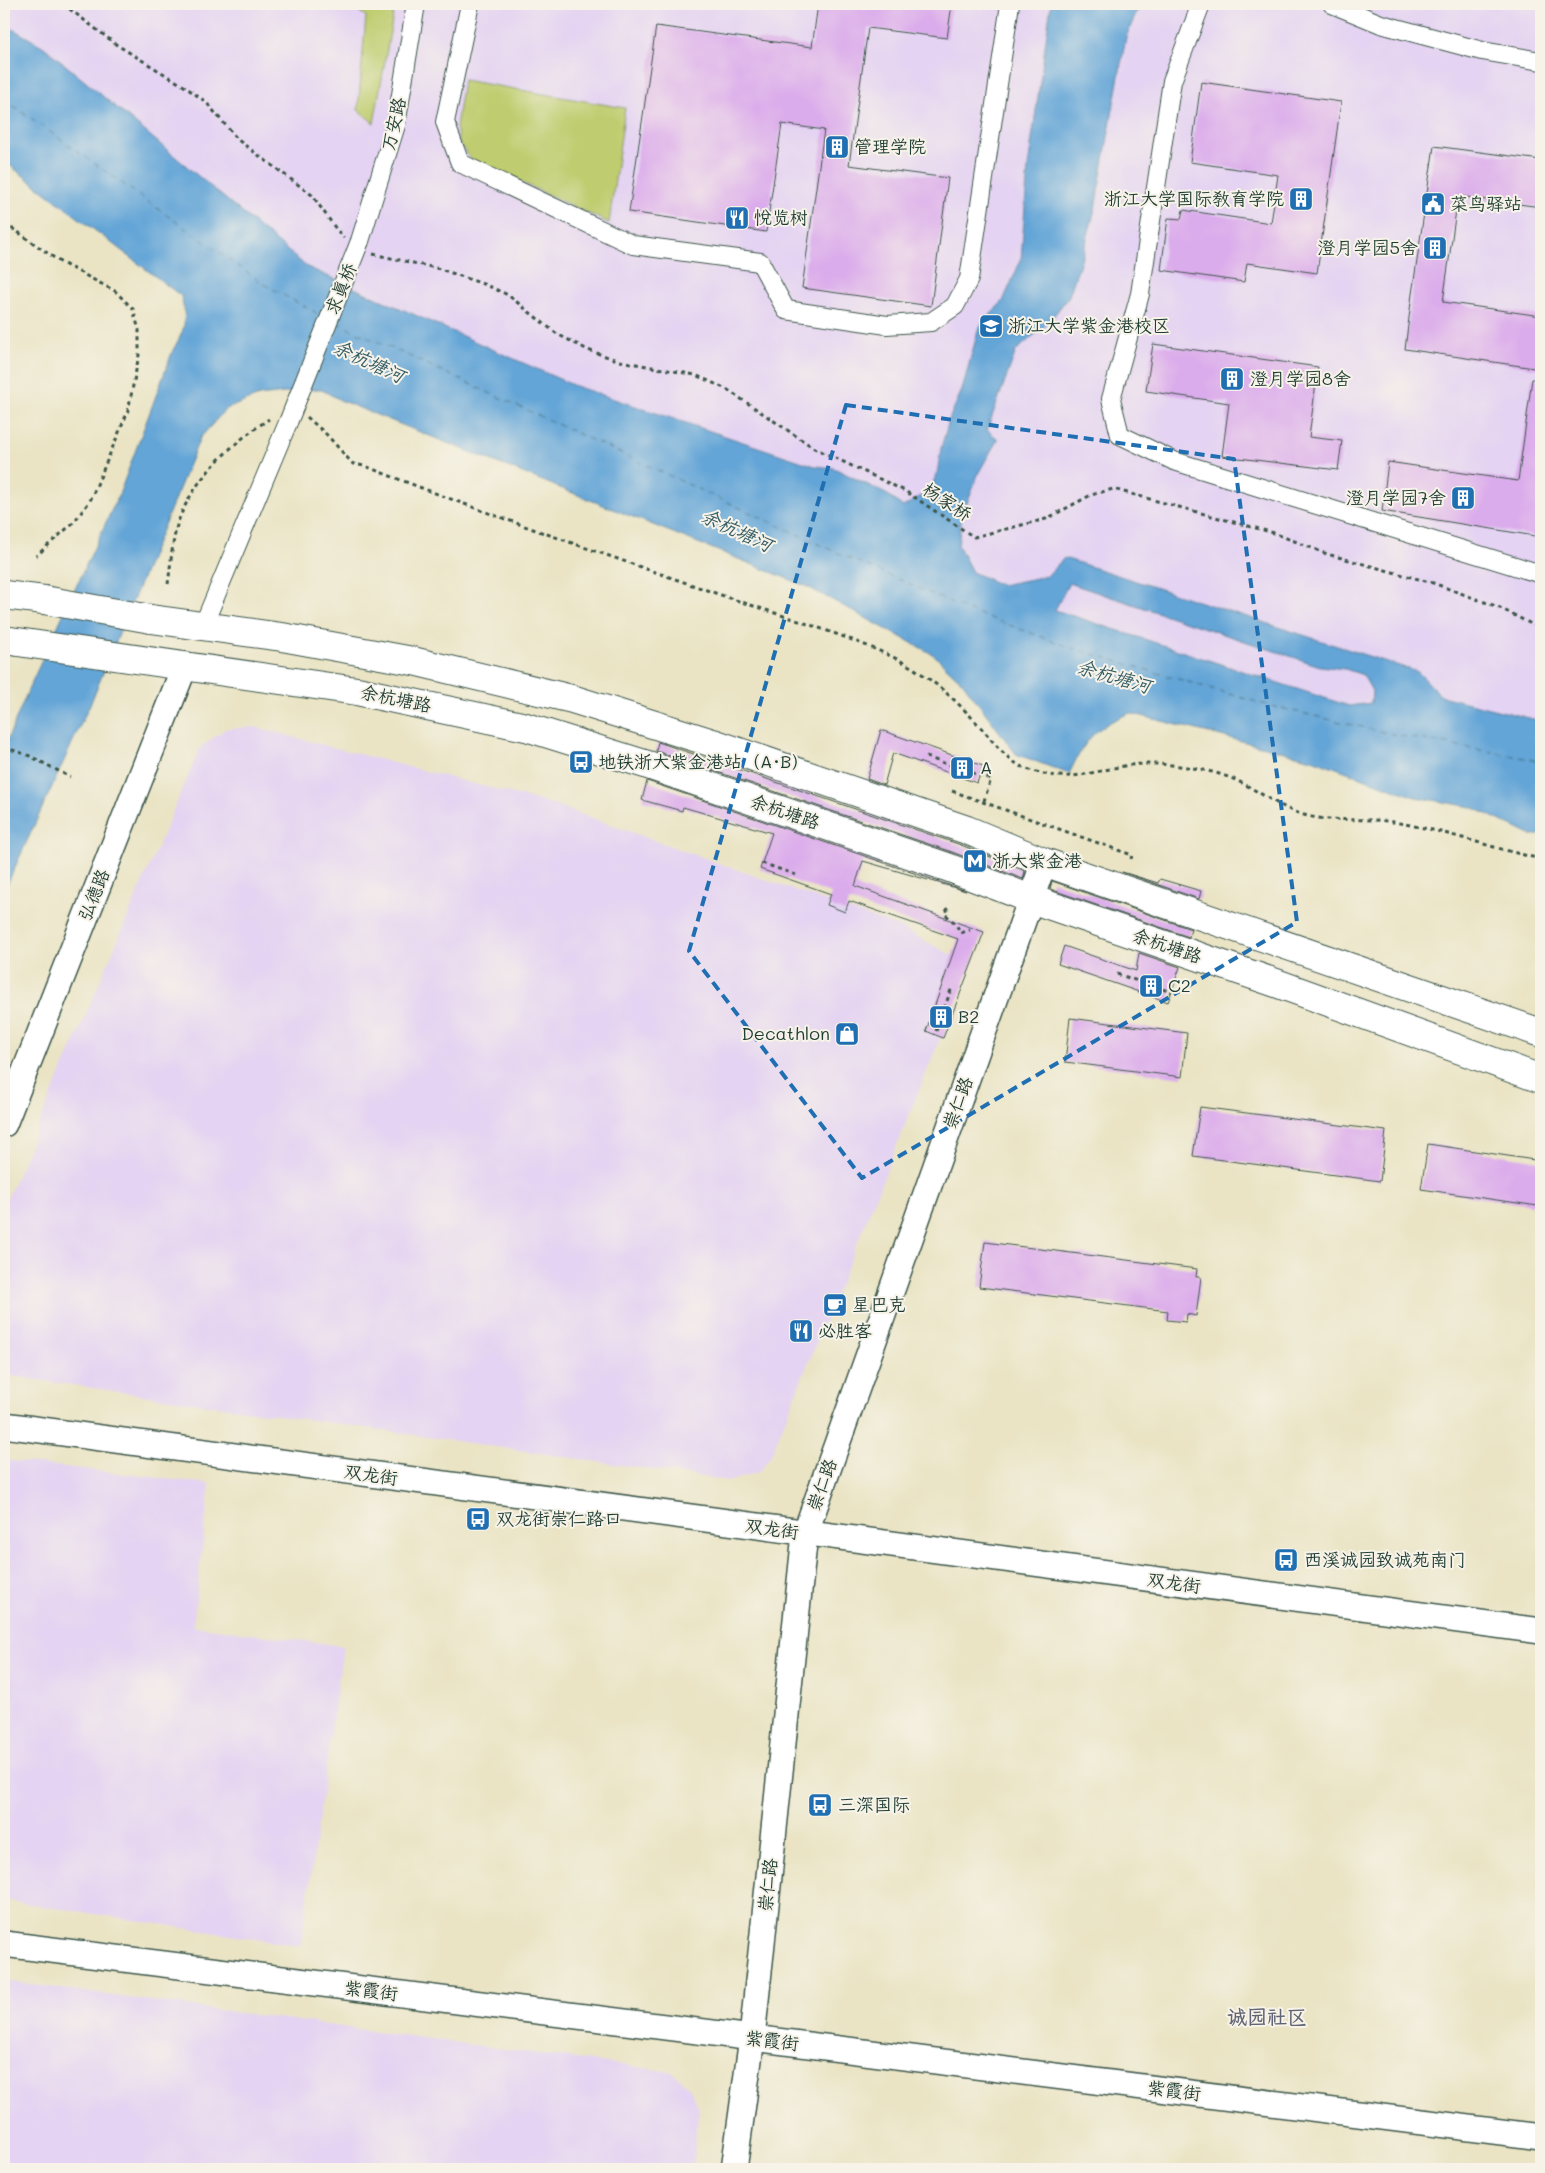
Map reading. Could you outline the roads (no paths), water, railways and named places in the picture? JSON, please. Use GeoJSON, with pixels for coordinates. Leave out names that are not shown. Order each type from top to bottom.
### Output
{"type":"FeatureCollection","features":[{"type":"Feature","properties":{"kind":"main road"},"geometry":{"type":"LineString","coordinates":[[4,595],[44,600],[151,619],[282,637],[413,661],[572,699],[713,743],[957,826],[1044,862],[1541,1033]]}},
{"type":"Feature","properties":{"kind":"main road","name":"余杭塘路"},"geometry":{"type":"LineString","coordinates":[[14,642],[357,691],[526,727],[666,771],[947,867],[1031,899],[1285,986],[1541,1079]]}},
{"type":"Feature","properties":{"kind":"street","name":"万安路"},"geometry":{"type":"LineString","coordinates":[[358,245],[396,125],[416,4]]}},
{"type":"Feature","properties":{"kind":"street"},"geometry":{"type":"LineString","coordinates":[[470,4],[445,122],[460,163],[633,245],[760,262],[786,310],[888,325],[931,322],[955,306],[970,279],[1010,4]]}},
{"type":"Feature","properties":{"kind":"street"},"geometry":{"type":"LineString","coordinates":[[1201,4],[1172,81],[1140,294],[1111,399],[1120,435],[1174,461],[1541,574]]}},
{"type":"Feature","properties":{"kind":"street"},"geometry":{"type":"LineString","coordinates":[[1332,4],[1381,24],[1482,52],[1541,61]]}},
{"type":"Feature","properties":{"kind":"street","name":"求真桥"},"geometry":{"type":"LineString","coordinates":[[203,626],[358,245]]}},
{"type":"Feature","properties":{"kind":"street","name":"弘德路"},"geometry":{"type":"LineString","coordinates":[[4,1124],[185,665]]}},
{"type":"Feature","properties":{"kind":"street","name":"崇仁路"},"geometry":{"type":"LineString","coordinates":[[734,2169],[752,2038],[805,1534],[1044,862]]}},
{"type":"Feature","properties":{"kind":"street","name":"双龙街"},"geometry":{"type":"LineString","coordinates":[[4,1425],[1541,1632]]}},
{"type":"Feature","properties":{"kind":"street","name":"紫霞街"},"geometry":{"type":"LineString","coordinates":[[4,1944],[1541,2138]]}},
{"type":"Feature","properties":{"kind":"water","name":"余杭塘河"},"geometry":{"type":"Polygon","coordinates":[[[1051,4],[1140,4],[1126,37],[1095,209],[1069,296],[1049,322],[1016,351],[987,430],[998,439],[979,472],[962,516],[958,545],[972,572],[1001,585],[1047,576],[1064,558],[1418,672],[1441,696],[1541,721],[1541,835],[1530,835],[1472,807],[1415,797],[1312,759],[1130,713],[1107,724],[1092,736],[1080,752],[1069,774],[1016,754],[963,683],[934,655],[806,586],[342,401],[320,389],[259,396],[226,409],[200,438],[92,700],[4,891],[4,748],[29,688],[120,492],[173,350],[181,336],[185,318],[181,296],[4,161],[4,24],[44,47],[307,267],[575,386],[815,466],[834,468],[888,495],[903,507],[929,491],[937,474],[941,448],[950,417],[962,390],[979,327],[1003,301],[1021,260],[1028,167],[1051,4]],[[1069,583],[1055,610],[1349,706],[1371,703],[1372,691],[1363,675],[1345,669],[1320,666],[1069,583]]]}},
{"type":"Feature","properties":{"kind":"place","name":"管理学院"},"geometry":{"type":"Point","coordinates":[837,147]}},
{"type":"Feature","properties":{"kind":"place","name":"浙江大学国际教育学院"},"geometry":{"type":"Point","coordinates":[1301,199]}},
{"type":"Feature","properties":{"kind":"place","name":"菜鸟驿站"},"geometry":{"type":"Point","coordinates":[1433,204]}},
{"type":"Feature","properties":{"kind":"place","name":"悦览树"},"geometry":{"type":"Point","coordinates":[737,218]}},
{"type":"Feature","properties":{"kind":"place","name":"澄月学园5舍"},"geometry":{"type":"Point","coordinates":[1435,248]}},
{"type":"Feature","properties":{"kind":"place","name":"浙江大学紫金港校区"},"geometry":{"type":"Point","coordinates":[991,326]}},
{"type":"Feature","properties":{"kind":"place","name":"澄月学园8舍"},"geometry":{"type":"Point","coordinates":[1232,379]}},
{"type":"Feature","properties":{"kind":"place","name":"澄月学园7舍"},"geometry":{"type":"Point","coordinates":[1463,498]}},
{"type":"Feature","properties":{"kind":"place","name":"地铁浙大紫金港站（A·B）"},"geometry":{"type":"Point","coordinates":[581,762]}},
{"type":"Feature","properties":{"kind":"place","name":"A"},"geometry":{"type":"Point","coordinates":[962,768]}},
{"type":"Feature","properties":{"kind":"place","name":"浙大紫金港"},"geometry":{"type":"Point","coordinates":[975,861]}},
{"type":"Feature","properties":{"kind":"place","name":"C2"},"geometry":{"type":"Point","coordinates":[1151,986]}},
{"type":"Feature","properties":{"kind":"place","name":"B2"},"geometry":{"type":"Point","coordinates":[941,1017]}},
{"type":"Feature","properties":{"kind":"place","name":"Decathlon"},"geometry":{"type":"Point","coordinates":[847,1034]}},
{"type":"Feature","properties":{"kind":"place","name":"星巴克"},"geometry":{"type":"Point","coordinates":[835,1305]}},
{"type":"Feature","properties":{"kind":"place","name":"必胜客"},"geometry":{"type":"Point","coordinates":[801,1331]}},
{"type":"Feature","properties":{"kind":"place","name":"双龙街崇仁路口"},"geometry":{"type":"Point","coordinates":[478,1519]}},
{"type":"Feature","properties":{"kind":"place","name":"西溪诚园致诚苑南门"},"geometry":{"type":"Point","coordinates":[1286,1560]}},
{"type":"Feature","properties":{"kind":"place","name":"三深国际"},"geometry":{"type":"Point","coordinates":[820,1805]}},
{"type":"Feature","properties":{"kind":"district","name":"诚园社区"},"geometry":{"type":"Point","coordinates":[1267,2017]}}]}
